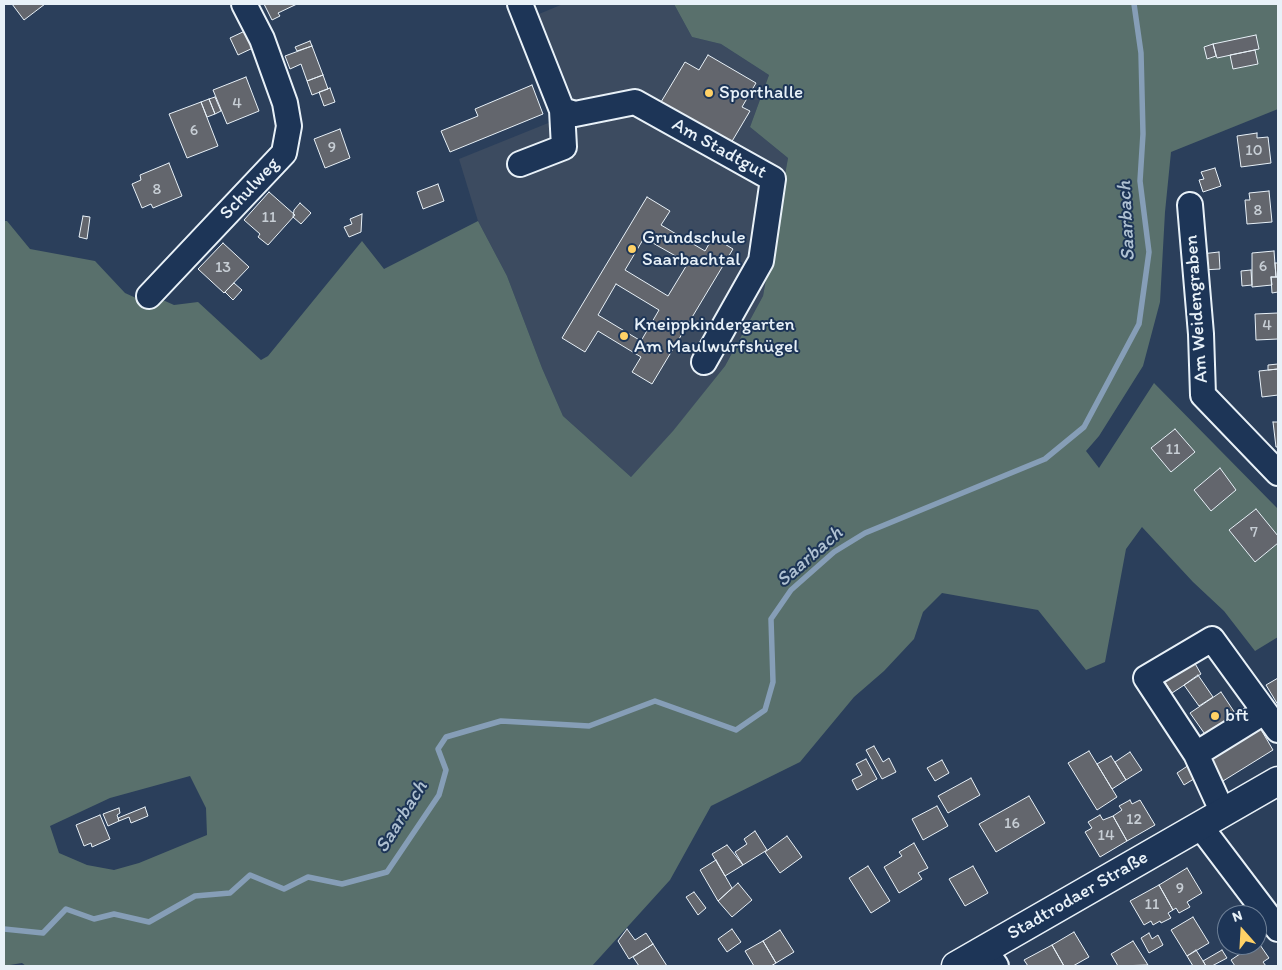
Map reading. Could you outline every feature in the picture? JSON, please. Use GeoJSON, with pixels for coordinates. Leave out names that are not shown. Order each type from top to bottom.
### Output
{"type":"FeatureCollection","features":[{"type":"Feature","properties":{"kind":"main road","name":"Stadtrodaer Straße"},"geometry":{"type":"LineString","coordinates":[[956,966],[990,958],[1211,820],[1278,781]]}},
{"type":"Feature","properties":{"kind":"street","name":"Schulweg"},"geometry":{"type":"LineString","coordinates":[[149,296],[284,153],[289,126],[285,103],[262,38],[244,4]]}},
{"type":"Feature","properties":{"kind":"street"},"geometry":{"type":"LineString","coordinates":[[520,4],[562,110],[564,146],[520,164]]}},
{"type":"Feature","properties":{"kind":"street","name":"Am Stadtgut"},"geometry":{"type":"LineString","coordinates":[[562,110],[575,114],[635,102],[773,179],[761,261],[704,362]]}},
{"type":"Feature","properties":{"kind":"street","name":"Am Weidengraben"},"geometry":{"type":"LineString","coordinates":[[1190,205],[1201,334],[1202,395],[1278,473]]}},
{"type":"Feature","properties":{"kind":"street"},"geometry":{"type":"LineString","coordinates":[[1196,754],[1271,721],[1212,639],[1146,678],[1196,754],[1211,820],[1278,929]]}},
{"type":"Feature","properties":{"kind":"shaded area","name":"Grundschule Saarbachtal"},"geometry":{"type":"Polygon","coordinates":[[[563,4],[674,4],[692,37],[721,44],[769,75],[750,127],[788,158],[763,296],[725,366],[673,432],[631,477],[563,416],[542,368],[507,276],[478,221],[459,159],[578,111],[539,14],[563,4]]]}},
{"type":"Feature","properties":{"kind":"green space"},"geometry":{"type":"Polygon","coordinates":[[[674,4],[1278,4],[1278,109],[1171,152],[1165,212],[1160,302],[1143,366],[1099,436],[1086,451],[1099,468],[1154,383],[1278,509],[1278,637],[1255,651],[1224,611],[1193,582],[1142,527],[1126,549],[1105,662],[1086,670],[1038,610],[942,593],[923,612],[914,639],[884,671],[854,697],[800,762],[711,806],[670,880],[592,966],[26,966],[22,963],[4,966],[4,221],[7,221],[30,249],[95,261],[125,293],[136,298],[156,297],[174,305],[198,302],[261,360],[268,356],[362,241],[384,269],[478,221],[507,276],[542,368],[563,416],[631,477],[673,431],[725,366],[763,296],[788,158],[750,127],[769,75],[721,44],[692,37],[674,4]],[[190,776],[110,798],[50,826],[59,853],[87,865],[114,870],[139,863],[207,835],[206,808],[190,776]]]}},
{"type":"Feature","properties":{"kind":"building"},"geometry":{"type":"Polygon","coordinates":[[[12,4],[45,4],[24,20],[12,4]]]}},
{"type":"Feature","properties":{"kind":"building"},"geometry":{"type":"Polygon","coordinates":[[[264,4],[297,4],[278,13],[280,16],[272,20],[264,4]]]}},
{"type":"Feature","properties":{"kind":"building"},"geometry":{"type":"Polygon","coordinates":[[[247,30],[255,47],[238,55],[230,38],[247,30]]]}},
{"type":"Feature","properties":{"kind":"building"},"geometry":{"type":"Polygon","coordinates":[[[1256,35],[1259,49],[1217,58],[1213,44],[1256,35]]]}},
{"type":"Feature","properties":{"kind":"building"},"geometry":{"type":"Polygon","coordinates":[[[310,41],[312,46],[297,51],[295,47],[310,41]]]}},
{"type":"Feature","properties":{"kind":"building"},"geometry":{"type":"Polygon","coordinates":[[[1213,44],[1216,56],[1207,59],[1204,47],[1213,44]]]}},
{"type":"Feature","properties":{"kind":"building"},"geometry":{"type":"Polygon","coordinates":[[[312,46],[323,75],[307,81],[301,64],[290,69],[285,56],[312,46]]]}},
{"type":"Feature","properties":{"kind":"building"},"geometry":{"type":"Polygon","coordinates":[[[1255,50],[1258,64],[1233,69],[1230,55],[1255,50]]]}},
{"type":"Feature","properties":{"kind":"building","name":"Sporthalle"},"geometry":{"type":"Polygon","coordinates":[[[708,55],[756,83],[742,107],[750,111],[731,143],[661,102],[685,62],[699,70],[708,55]]]}},
{"type":"Feature","properties":{"kind":"building"},"geometry":{"type":"Polygon","coordinates":[[[323,75],[328,89],[312,95],[307,81],[323,75]]]}},
{"type":"Feature","properties":{"kind":"building"},"geometry":{"type":"Polygon","coordinates":[[[246,77],[259,111],[227,124],[213,90],[246,77]]]}},
{"type":"Feature","properties":{"kind":"building"},"geometry":{"type":"Polygon","coordinates":[[[532,85],[543,114],[450,152],[441,131],[478,116],[475,109],[532,85]]]}},
{"type":"Feature","properties":{"kind":"building"},"geometry":{"type":"Polygon","coordinates":[[[330,88],[335,102],[324,106],[319,92],[330,88]]]}},
{"type":"Feature","properties":{"kind":"building"},"geometry":{"type":"Polygon","coordinates":[[[215,97],[221,111],[215,114],[209,99],[215,97]]]}},
{"type":"Feature","properties":{"kind":"building"},"geometry":{"type":"Polygon","coordinates":[[[209,99],[215,114],[207,117],[201,102],[209,99]]]}},
{"type":"Feature","properties":{"kind":"building"},"geometry":{"type":"Polygon","coordinates":[[[201,102],[218,146],[187,158],[169,114],[201,102]]]}},
{"type":"Feature","properties":{"kind":"building"},"geometry":{"type":"Polygon","coordinates":[[[340,129],[350,158],[325,168],[314,139],[340,129]]]}},
{"type":"Feature","properties":{"kind":"building"},"geometry":{"type":"Polygon","coordinates":[[[1257,133],[1257,138],[1268,137],[1271,163],[1241,167],[1237,136],[1257,133]]]}},
{"type":"Feature","properties":{"kind":"building"},"geometry":{"type":"Polygon","coordinates":[[[169,163],[182,196],[153,208],[151,204],[142,208],[132,184],[141,180],[140,175],[169,163]]]}},
{"type":"Feature","properties":{"kind":"building"},"geometry":{"type":"Polygon","coordinates":[[[1215,168],[1221,186],[1203,192],[1199,180],[1204,179],[1201,172],[1215,168]]]}},
{"type":"Feature","properties":{"kind":"building"},"geometry":{"type":"Polygon","coordinates":[[[438,184],[444,201],[423,209],[417,192],[438,184]]]}},
{"type":"Feature","properties":{"kind":"building"},"geometry":{"type":"Polygon","coordinates":[[[1269,191],[1272,222],[1247,224],[1245,200],[1250,200],[1249,193],[1269,191]]]}},
{"type":"Feature","properties":{"kind":"building"},"geometry":{"type":"Polygon","coordinates":[[[269,192],[295,215],[268,245],[258,237],[260,234],[244,220],[269,192]]]}},
{"type":"Feature","properties":{"kind":"building"},"geometry":{"type":"Polygon","coordinates":[[[647,197],[670,211],[661,225],[705,251],[713,237],[733,249],[652,384],[632,372],[641,357],[598,331],[585,352],[562,338],[647,197]],[[644,238],[625,270],[668,296],[688,263],[644,238]],[[616,284],[598,315],[641,341],[659,310],[616,284]]]}},
{"type":"Feature","properties":{"kind":"building"},"geometry":{"type":"Polygon","coordinates":[[[300,203],[311,213],[301,224],[293,217],[294,210],[300,203]]]}},
{"type":"Feature","properties":{"kind":"building"},"geometry":{"type":"Polygon","coordinates":[[[362,214],[361,232],[349,237],[344,227],[352,224],[350,219],[362,214]]]}},
{"type":"Feature","properties":{"kind":"building"},"geometry":{"type":"Polygon","coordinates":[[[83,216],[90,217],[87,239],[79,237],[83,216]]]}},
{"type":"Feature","properties":{"kind":"building"},"geometry":{"type":"Polygon","coordinates":[[[223,243],[249,267],[224,293],[198,269],[223,243]]]}},
{"type":"Feature","properties":{"kind":"building"},"geometry":{"type":"Polygon","coordinates":[[[1274,251],[1276,277],[1271,277],[1272,285],[1252,287],[1252,253],[1274,251]]]}},
{"type":"Feature","properties":{"kind":"building"},"geometry":{"type":"Polygon","coordinates":[[[1219,252],[1220,269],[1202,270],[1201,254],[1219,252]]]}},
{"type":"Feature","properties":{"kind":"building"},"geometry":{"type":"Polygon","coordinates":[[[1275,263],[1278,263],[1278,277],[1276,277],[1275,263]]]}},
{"type":"Feature","properties":{"kind":"building"},"geometry":{"type":"Polygon","coordinates":[[[1251,270],[1252,285],[1242,286],[1241,271],[1251,270]]]}},
{"type":"Feature","properties":{"kind":"building"},"geometry":{"type":"Polygon","coordinates":[[[1271,277],[1278,277],[1278,292],[1272,293],[1271,277]]]}},
{"type":"Feature","properties":{"kind":"building"},"geometry":{"type":"Polygon","coordinates":[[[234,283],[242,290],[233,300],[225,292],[234,283]]]}},
{"type":"Feature","properties":{"kind":"building"},"geometry":{"type":"Polygon","coordinates":[[[1278,313],[1278,339],[1256,340],[1255,314],[1278,313]]]}},
{"type":"Feature","properties":{"kind":"building"},"geometry":{"type":"Polygon","coordinates":[[[1278,364],[1278,369],[1268,370],[1268,365],[1278,364]]]}},
{"type":"Feature","properties":{"kind":"building"},"geometry":{"type":"Polygon","coordinates":[[[1278,369],[1278,395],[1262,397],[1259,371],[1278,369]]]}},
{"type":"Feature","properties":{"kind":"building"},"geometry":{"type":"Polygon","coordinates":[[[1273,422],[1278,422],[1278,447],[1276,447],[1273,422]]]}},
{"type":"Feature","properties":{"kind":"building"},"geometry":{"type":"Polygon","coordinates":[[[1175,429],[1195,452],[1171,472],[1151,448],[1175,429]]]}},
{"type":"Feature","properties":{"kind":"building"},"geometry":{"type":"Polygon","coordinates":[[[1220,468],[1236,490],[1211,511],[1194,490],[1220,468]]]}},
{"type":"Feature","properties":{"kind":"building"},"geometry":{"type":"Polygon","coordinates":[[[1256,509],[1278,536],[1278,543],[1255,562],[1229,530],[1256,509]]]}},
{"type":"Feature","properties":{"kind":"building"},"geometry":{"type":"Polygon","coordinates":[[[1193,660],[1201,674],[1172,693],[1163,679],[1193,660]]]}},
{"type":"Feature","properties":{"kind":"building"},"geometry":{"type":"Polygon","coordinates":[[[1198,675],[1213,697],[1199,706],[1184,685],[1198,675]]]}},
{"type":"Feature","properties":{"kind":"building"},"geometry":{"type":"Polygon","coordinates":[[[1278,678],[1278,705],[1266,685],[1278,678]]]}},
{"type":"Feature","properties":{"kind":"building","name":"bft"},"geometry":{"type":"Polygon","coordinates":[[[1221,692],[1239,719],[1209,740],[1190,713],[1221,692]]]}},
{"type":"Feature","properties":{"kind":"building"},"geometry":{"type":"Polygon","coordinates":[[[1256,721],[1273,750],[1223,781],[1205,753],[1256,721]]]}},
{"type":"Feature","properties":{"kind":"building"},"geometry":{"type":"Polygon","coordinates":[[[874,746],[883,762],[889,758],[896,772],[882,779],[866,750],[874,746]]]}},
{"type":"Feature","properties":{"kind":"building"},"geometry":{"type":"Polygon","coordinates":[[[1089,751],[1117,797],[1097,810],[1068,763],[1089,751]]]}},
{"type":"Feature","properties":{"kind":"building"},"geometry":{"type":"Polygon","coordinates":[[[1130,752],[1142,770],[1126,780],[1115,762],[1130,752]]]}},
{"type":"Feature","properties":{"kind":"building"},"geometry":{"type":"Polygon","coordinates":[[[1111,756],[1126,780],[1112,789],[1097,764],[1111,756]]]}},
{"type":"Feature","properties":{"kind":"building"},"geometry":{"type":"Polygon","coordinates":[[[866,759],[877,779],[857,790],[852,780],[862,775],[856,764],[866,759]]]}},
{"type":"Feature","properties":{"kind":"building"},"geometry":{"type":"Polygon","coordinates":[[[942,760],[949,773],[935,781],[927,768],[942,760]]]}},
{"type":"Feature","properties":{"kind":"building"},"geometry":{"type":"Polygon","coordinates":[[[1189,765],[1197,777],[1184,785],[1177,773],[1189,765]]]}},
{"type":"Feature","properties":{"kind":"building"},"geometry":{"type":"Polygon","coordinates":[[[971,778],[980,795],[948,813],[938,796],[971,778]]]}},
{"type":"Feature","properties":{"kind":"building"},"geometry":{"type":"Polygon","coordinates":[[[1029,796],[1045,823],[996,852],[979,824],[1029,796]]]}},
{"type":"Feature","properties":{"kind":"building"},"geometry":{"type":"Polygon","coordinates":[[[1130,800],[1132,804],[1140,800],[1155,825],[1127,841],[1113,816],[1122,810],[1119,806],[1130,800]]]}},
{"type":"Feature","properties":{"kind":"building"},"geometry":{"type":"Polygon","coordinates":[[[937,806],[948,826],[923,840],[912,819],[937,806]]]}},
{"type":"Feature","properties":{"kind":"building"},"geometry":{"type":"Polygon","coordinates":[[[145,807],[148,816],[131,823],[129,817],[119,821],[118,818],[145,807]]]}},
{"type":"Feature","properties":{"kind":"building"},"geometry":{"type":"Polygon","coordinates":[[[119,808],[120,813],[117,815],[119,821],[108,826],[103,814],[119,808]]]}},
{"type":"Feature","properties":{"kind":"building"},"geometry":{"type":"Polygon","coordinates":[[[100,815],[110,839],[92,847],[91,843],[84,846],[76,825],[100,815]]]}},
{"type":"Feature","properties":{"kind":"building"},"geometry":{"type":"Polygon","coordinates":[[[1100,815],[1103,820],[1113,816],[1127,841],[1100,857],[1085,832],[1092,828],[1088,822],[1100,815]]]}},
{"type":"Feature","properties":{"kind":"building"},"geometry":{"type":"Polygon","coordinates":[[[755,831],[767,850],[743,865],[735,852],[747,844],[744,839],[755,831]]]}},
{"type":"Feature","properties":{"kind":"building"},"geometry":{"type":"Polygon","coordinates":[[[787,836],[802,857],[780,873],[765,852],[787,836]]]}},
{"type":"Feature","properties":{"kind":"building"},"geometry":{"type":"Polygon","coordinates":[[[914,843],[928,868],[918,873],[922,879],[899,893],[884,867],[902,856],[899,852],[914,843]]]}},
{"type":"Feature","properties":{"kind":"building"},"geometry":{"type":"Polygon","coordinates":[[[727,845],[743,865],[725,876],[712,854],[727,845]]]}},
{"type":"Feature","properties":{"kind":"building"},"geometry":{"type":"Polygon","coordinates":[[[716,860],[732,888],[718,901],[700,870],[716,860]]]}},
{"type":"Feature","properties":{"kind":"building"},"geometry":{"type":"Polygon","coordinates":[[[868,866],[890,901],[871,913],[849,878],[868,866]]]}},
{"type":"Feature","properties":{"kind":"building"},"geometry":{"type":"Polygon","coordinates":[[[973,866],[988,893],[965,906],[949,879],[973,866]]]}},
{"type":"Feature","properties":{"kind":"building"},"geometry":{"type":"Polygon","coordinates":[[[1187,868],[1202,893],[1187,902],[1190,907],[1179,913],[1176,908],[1173,910],[1159,885],[1187,868]]]}},
{"type":"Feature","properties":{"kind":"building"},"geometry":{"type":"Polygon","coordinates":[[[738,883],[752,900],[732,917],[718,901],[738,883]]]}},
{"type":"Feature","properties":{"kind":"building"},"geometry":{"type":"Polygon","coordinates":[[[1159,885],[1173,910],[1168,913],[1171,918],[1161,923],[1160,921],[1153,925],[1151,921],[1144,925],[1130,901],[1159,885]]]}},
{"type":"Feature","properties":{"kind":"building"},"geometry":{"type":"Polygon","coordinates":[[[694,892],[706,908],[698,915],[686,897],[694,892]]]}},
{"type":"Feature","properties":{"kind":"building"},"geometry":{"type":"Polygon","coordinates":[[[1193,917],[1209,943],[1187,956],[1171,930],[1193,917]]]}},
{"type":"Feature","properties":{"kind":"building"},"geometry":{"type":"Polygon","coordinates":[[[627,929],[635,940],[646,933],[653,944],[629,959],[618,941],[627,929]]]}},
{"type":"Feature","properties":{"kind":"building"},"geometry":{"type":"Polygon","coordinates":[[[732,929],[741,942],[727,952],[718,939],[732,929]]]}},
{"type":"Feature","properties":{"kind":"building"},"geometry":{"type":"Polygon","coordinates":[[[780,930],[794,952],[776,963],[763,941],[780,930]]]}},
{"type":"Feature","properties":{"kind":"building"},"geometry":{"type":"Polygon","coordinates":[[[1074,932],[1089,957],[1073,966],[1064,966],[1052,945],[1074,932]]]}},
{"type":"Feature","properties":{"kind":"building"},"geometry":{"type":"Polygon","coordinates":[[[1149,933],[1152,939],[1158,935],[1163,945],[1149,953],[1141,938],[1149,933]]]}},
{"type":"Feature","properties":{"kind":"building"},"geometry":{"type":"Polygon","coordinates":[[[763,941],[776,963],[771,966],[754,966],[745,951],[763,941]]]}},
{"type":"Feature","properties":{"kind":"building"},"geometry":{"type":"Polygon","coordinates":[[[1133,941],[1148,965],[1118,966],[1111,954],[1133,941]]]}},
{"type":"Feature","properties":{"kind":"building"},"geometry":{"type":"Polygon","coordinates":[[[653,944],[667,966],[639,966],[633,957],[653,944]]]}},
{"type":"Feature","properties":{"kind":"building"},"geometry":{"type":"Polygon","coordinates":[[[1052,945],[1064,966],[1028,966],[1024,960],[1052,945]]]}},
{"type":"Feature","properties":{"kind":"building"},"geometry":{"type":"Polygon","coordinates":[[[1196,950],[1206,966],[1193,966],[1187,956],[1196,950]]]}},
{"type":"Feature","properties":{"kind":"building"},"geometry":{"type":"Polygon","coordinates":[[[1217,953],[1217,955],[1225,955],[1227,958],[1212,966],[1206,966],[1203,961],[1217,953]]]}},
{"type":"Feature","properties":{"kind":"building"},"geometry":{"type":"Polygon","coordinates":[[[1238,955],[1267,955],[1269,958],[1263,962],[1266,966],[1235,966],[1231,960],[1238,955]]]}},
{"type":"Feature","properties":{"kind":"waterway","name":"Saarbach"},"geometry":{"type":"LineString","coordinates":[[4,929],[43,933],[66,909],[94,919],[114,914],[149,922],[195,896],[230,893],[250,875],[284,889],[308,877],[342,884],[387,872],[439,795],[446,770],[438,749],[446,737],[501,721],[589,726],[655,701],[736,730],[765,710],[773,682],[771,619],[791,590],[834,552],[865,533],[1045,459],[1084,427],[1139,324],[1149,252],[1140,181],[1143,134],[1141,53],[1134,4]]}},
{"type":"Feature","properties":{"kind":"place","name":"Sporthalle"},"geometry":{"type":"Point","coordinates":[709,93]}},
{"type":"Feature","properties":{"kind":"place","name":"Grundschule Saarbachtal"},"geometry":{"type":"Point","coordinates":[632,249]}},
{"type":"Feature","properties":{"kind":"place","name":"Kneippkindergarten Am Maulwurfshügel"},"geometry":{"type":"Point","coordinates":[624,336]}},
{"type":"Feature","properties":{"kind":"place","name":"bft"},"geometry":{"type":"Point","coordinates":[1215,716]}}]}
